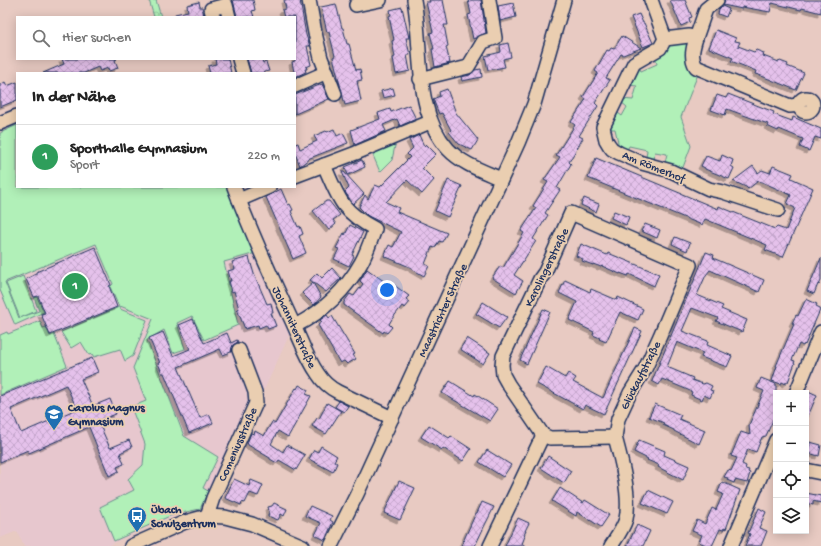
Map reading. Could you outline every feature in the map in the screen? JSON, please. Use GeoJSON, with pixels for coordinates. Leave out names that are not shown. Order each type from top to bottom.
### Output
{"type":"FeatureCollection","features":[{"type":"Feature","properties":{"kind":"street"},"geometry":{"type":"LineString","coordinates":[[309,0],[321,58],[335,94]]}},
{"type":"Feature","properties":{"kind":"street"},"geometry":{"type":"LineString","coordinates":[[356,5],[380,0]]}},
{"type":"Feature","properties":{"kind":"street"},"geometry":{"type":"LineString","coordinates":[[414,0],[420,58],[420,79],[430,122],[449,149],[477,169],[501,179]]}},
{"type":"Feature","properties":{"kind":"street"},"geometry":{"type":"LineString","coordinates":[[420,79],[468,67],[483,42],[496,38],[490,0]]}},
{"type":"Feature","properties":{"kind":"street","name":"Maastrichter Straße"},"geometry":{"type":"LineString","coordinates":[[544,71],[556,0]]}},
{"type":"Feature","properties":{"kind":"street","name":"Maastrichter Straße"},"geometry":{"type":"LineString","coordinates":[[331,546],[392,418],[518,143],[534,104],[564,0]]}},
{"type":"Feature","properties":{"kind":"street"},"geometry":{"type":"LineString","coordinates":[[651,0],[665,39],[689,36],[696,38]]}},
{"type":"Feature","properties":{"kind":"street"},"geometry":{"type":"LineString","coordinates":[[717,0],[706,9],[696,38],[691,56],[696,67],[790,106],[799,105]]}},
{"type":"Feature","properties":{"kind":"street"},"geometry":{"type":"LineString","coordinates":[[213,16],[211,9],[226,5],[229,16]]}},
{"type":"Feature","properties":{"kind":"street","name":"Am Römerhof"},"geometry":{"type":"LineString","coordinates":[[665,39],[660,48],[634,63],[603,127],[605,138],[609,145],[612,149],[619,153],[642,163],[671,171],[709,189],[724,192],[778,210]]}},
{"type":"Feature","properties":{"kind":"street"},"geometry":{"type":"LineString","coordinates":[[239,60],[243,72]]}},
{"type":"Feature","properties":{"kind":"street"},"geometry":{"type":"LineString","coordinates":[[296,86],[327,72]]}},
{"type":"Feature","properties":{"kind":"street"},"geometry":{"type":"LineString","coordinates":[[0,123],[16,116]]}},
{"type":"Feature","properties":{"kind":"street"},"geometry":{"type":"LineString","coordinates":[[296,176],[356,153],[430,122]]}},
{"type":"Feature","properties":{"kind":"street"},"geometry":{"type":"LineString","coordinates":[[295,326],[325,307],[349,281],[361,263],[375,229],[347,210],[339,199],[324,165]]}},
{"type":"Feature","properties":{"kind":"street","name":"Johanniterstraße"},"geometry":{"type":"LineString","coordinates":[[234,188],[268,269],[312,365],[319,376],[328,385],[349,398],[392,418]]}},
{"type":"Feature","properties":{"kind":"street"},"geometry":{"type":"LineString","coordinates":[[239,200],[267,188]]}},
{"type":"Feature","properties":{"kind":"street","name":"Karolingerstraße"},"geometry":{"type":"LineString","coordinates":[[543,435],[503,375],[503,356],[540,279],[545,272],[571,212],[690,266]]}},
{"type":"Feature","properties":{"kind":"street","name":"Glückaufstraße"},"geometry":{"type":"LineString","coordinates":[[616,437],[618,419],[630,393],[645,370],[690,266]]}},
{"type":"Feature","properties":{"kind":"street"},"geometry":{"type":"LineString","coordinates":[[797,390],[821,332]]}},
{"type":"Feature","properties":{"kind":"street","name":"Comeniusstraße"},"geometry":{"type":"LineString","coordinates":[[208,516],[213,498],[256,403],[255,392],[239,350]]}},
{"type":"Feature","properties":{"kind":"street"},"geometry":{"type":"LineString","coordinates":[[490,546],[543,435],[550,438],[616,437],[628,506],[623,526],[612,546]]}},
{"type":"Feature","properties":{"kind":"street"},"geometry":{"type":"LineString","coordinates":[[731,546],[772,460]]}},
{"type":"Feature","properties":{"kind":"street"},"geometry":{"type":"LineString","coordinates":[[809,471],[821,473]]}},
{"type":"Feature","properties":{"kind":"street"},"geometry":{"type":"LineString","coordinates":[[131,546],[185,522],[208,516],[225,517],[252,524],[303,546]]}},
{"type":"Feature","properties":{"kind":"shaded area"},"geometry":{"type":"Polygon","coordinates":[[[16,124],[16,188],[229,188],[291,331],[265,388],[252,397],[202,509],[185,511],[107,546],[24,546],[17,531],[0,538],[0,134],[3,133],[5,129],[16,124]]]}},
{"type":"Feature","properties":{"kind":"green space"},"geometry":{"type":"Polygon","coordinates":[[[149,0],[156,0],[161,16],[154,16],[149,0]]]}},
{"type":"Feature","properties":{"kind":"green space"},"geometry":{"type":"Polygon","coordinates":[[[686,41],[689,43],[698,74],[681,117],[691,146],[682,170],[665,162],[667,154],[655,152],[653,159],[646,158],[647,150],[629,146],[626,152],[617,147],[618,142],[615,129],[608,129],[614,110],[622,116],[627,107],[621,102],[621,99],[633,100],[637,86],[628,85],[638,65],[641,71],[657,64],[655,56],[666,49],[670,43],[686,41]]]}},
{"type":"Feature","properties":{"kind":"green space"},"geometry":{"type":"Polygon","coordinates":[[[16,125],[16,188],[229,188],[256,253],[224,262],[238,325],[204,340],[192,316],[177,323],[185,349],[173,353],[164,330],[147,340],[184,436],[218,457],[203,488],[208,491],[200,509],[172,515],[114,541],[100,507],[134,490],[128,479],[143,465],[145,444],[131,407],[146,401],[133,368],[153,319],[120,306],[120,309],[147,320],[133,356],[125,361],[120,349],[94,357],[92,354],[89,355],[81,342],[71,348],[61,332],[119,307],[110,287],[113,284],[96,244],[5,282],[19,318],[39,311],[34,298],[37,297],[44,312],[15,325],[0,290],[0,133],[16,125]]]}},
{"type":"Feature","properties":{"kind":"green space"},"geometry":{"type":"Polygon","coordinates":[[[396,141],[392,160],[380,172],[372,153],[396,141]]]}},
{"type":"Feature","properties":{"kind":"green space"},"geometry":{"type":"Polygon","coordinates":[[[23,276],[36,311],[20,318],[6,283],[23,276]]]}},
{"type":"Feature","properties":{"kind":"green space"},"geometry":{"type":"Polygon","coordinates":[[[40,321],[43,328],[46,327],[50,336],[54,334],[67,366],[0,395],[0,335],[7,332],[8,334],[40,321]]]}},
{"type":"Feature","properties":{"kind":"building"},"geometry":{"type":"Polygon","coordinates":[[[233,0],[253,0],[255,10],[252,11],[254,16],[237,16],[233,0]]]}},
{"type":"Feature","properties":{"kind":"building"},"geometry":{"type":"Polygon","coordinates":[[[284,0],[300,0],[306,35],[310,46],[307,46],[311,65],[306,67],[306,72],[296,77],[296,72],[294,72],[292,62],[296,60],[296,16],[284,16],[282,10],[286,9],[284,0]]]}},
{"type":"Feature","properties":{"kind":"building"},"geometry":{"type":"Polygon","coordinates":[[[429,0],[443,0],[448,25],[444,25],[448,46],[446,47],[450,63],[435,67],[432,49],[434,49],[430,33],[433,32],[426,2],[430,2],[429,0]]]}},
{"type":"Feature","properties":{"kind":"building"},"geometry":{"type":"Polygon","coordinates":[[[468,0],[481,0],[486,33],[473,39],[468,15],[471,14],[468,0]]]}},
{"type":"Feature","properties":{"kind":"building"},"geometry":{"type":"Polygon","coordinates":[[[670,0],[685,0],[692,17],[689,18],[690,22],[681,26],[670,0]]]}},
{"type":"Feature","properties":{"kind":"building"},"geometry":{"type":"Polygon","coordinates":[[[725,0],[821,0],[821,13],[772,3],[770,12],[742,7],[742,9],[723,5],[725,0]]]}},
{"type":"Feature","properties":{"kind":"building"},"geometry":{"type":"Polygon","coordinates":[[[199,2],[204,16],[175,16],[175,14],[188,11],[187,5],[199,2]]]}},
{"type":"Feature","properties":{"kind":"building"},"geometry":{"type":"Polygon","coordinates":[[[513,3],[516,17],[500,21],[498,6],[513,3]]]}},
{"type":"Feature","properties":{"kind":"building"},"geometry":{"type":"Polygon","coordinates":[[[336,4],[347,44],[349,44],[356,70],[360,69],[362,80],[357,81],[361,101],[345,105],[333,57],[335,56],[321,7],[336,4]]]}},
{"type":"Feature","properties":{"kind":"building"},"geometry":{"type":"Polygon","coordinates":[[[722,6],[729,9],[726,17],[718,14],[719,9],[722,6]]]}},
{"type":"Feature","properties":{"kind":"building"},"geometry":{"type":"Polygon","coordinates":[[[402,7],[409,38],[406,38],[410,55],[407,55],[410,71],[396,74],[392,41],[394,40],[389,16],[391,15],[390,10],[402,7]]]}},
{"type":"Feature","properties":{"kind":"building"},"geometry":{"type":"Polygon","coordinates":[[[639,14],[653,43],[643,47],[631,17],[639,14]]]}},
{"type":"Feature","properties":{"kind":"building"},"geometry":{"type":"Polygon","coordinates":[[[716,30],[736,38],[735,41],[740,42],[738,46],[754,52],[756,50],[764,53],[763,56],[788,64],[787,66],[804,73],[796,90],[755,74],[756,71],[731,61],[733,58],[709,48],[716,30]]]}},
{"type":"Feature","properties":{"kind":"building"},"geometry":{"type":"Polygon","coordinates":[[[622,36],[641,48],[623,55],[621,54],[606,78],[610,80],[595,103],[598,106],[579,136],[583,138],[569,162],[571,164],[557,188],[560,190],[545,213],[548,215],[533,239],[536,241],[514,275],[523,281],[516,293],[492,278],[500,266],[503,268],[524,233],[521,231],[536,208],[533,206],[548,182],[544,180],[560,157],[556,155],[575,125],[571,122],[586,99],[583,97],[598,73],[595,71],[607,50],[609,51],[611,48],[614,49],[622,36]]]}},
{"type":"Feature","properties":{"kind":"building"},"geometry":{"type":"Polygon","coordinates":[[[508,43],[511,57],[503,59],[505,67],[488,70],[485,56],[501,52],[500,45],[508,43]]]}},
{"type":"Feature","properties":{"kind":"building"},"geometry":{"type":"Polygon","coordinates":[[[62,60],[115,60],[118,68],[109,71],[108,68],[100,71],[98,67],[86,72],[45,72],[64,64],[62,60]]]}},
{"type":"Feature","properties":{"kind":"building"},"geometry":{"type":"Polygon","coordinates":[[[215,60],[228,60],[231,72],[210,72],[208,66],[216,64],[215,60]]]}},
{"type":"Feature","properties":{"kind":"building"},"geometry":{"type":"Polygon","coordinates":[[[247,60],[262,60],[263,63],[266,62],[269,71],[264,72],[251,72],[247,60]]]}},
{"type":"Feature","properties":{"kind":"building"},"geometry":{"type":"Polygon","coordinates":[[[481,69],[482,77],[462,81],[461,77],[470,75],[475,70],[481,69]]]}},
{"type":"Feature","properties":{"kind":"building"},"geometry":{"type":"Polygon","coordinates":[[[5,82],[7,86],[16,82],[16,100],[0,107],[0,85],[5,82]]]}},
{"type":"Feature","properties":{"kind":"building"},"geometry":{"type":"Polygon","coordinates":[[[322,84],[329,99],[296,114],[296,95],[322,84]]]}},
{"type":"Feature","properties":{"kind":"building"},"geometry":{"type":"Polygon","coordinates":[[[393,88],[395,95],[383,98],[381,91],[393,88]]]}},
{"type":"Feature","properties":{"kind":"building"},"geometry":{"type":"Polygon","coordinates":[[[447,89],[456,113],[478,140],[472,150],[459,144],[449,132],[451,130],[442,113],[439,114],[433,99],[440,96],[439,92],[447,89]]]}},
{"type":"Feature","properties":{"kind":"building"},"geometry":{"type":"Polygon","coordinates":[[[728,94],[774,112],[773,114],[792,121],[793,117],[821,129],[821,139],[815,137],[809,151],[800,147],[803,139],[779,129],[778,131],[767,126],[768,124],[727,109],[725,115],[711,110],[717,95],[726,98],[728,94]]]}},
{"type":"Feature","properties":{"kind":"building"},"geometry":{"type":"Polygon","coordinates":[[[409,105],[416,119],[400,126],[397,119],[383,125],[386,131],[355,145],[351,130],[380,119],[378,113],[390,109],[391,112],[409,105]]]}},
{"type":"Feature","properties":{"kind":"building"},"geometry":{"type":"Polygon","coordinates":[[[334,129],[337,136],[343,133],[348,143],[310,158],[300,166],[296,156],[296,144],[298,143],[300,149],[317,141],[314,136],[326,131],[327,132],[334,129]]]}},
{"type":"Feature","properties":{"kind":"building"},"geometry":{"type":"Polygon","coordinates":[[[419,135],[424,146],[426,144],[436,154],[422,168],[434,180],[422,194],[407,180],[386,202],[399,208],[397,212],[447,233],[442,242],[439,241],[435,248],[432,247],[425,264],[429,266],[424,276],[412,268],[384,256],[389,245],[393,247],[401,232],[368,216],[359,207],[365,195],[368,199],[375,185],[380,187],[410,157],[407,154],[413,148],[409,140],[419,135]]]}},
{"type":"Feature","properties":{"kind":"building"},"geometry":{"type":"Polygon","coordinates":[[[722,155],[733,160],[731,166],[734,168],[729,179],[701,166],[706,156],[720,161],[722,155]]]}},
{"type":"Feature","properties":{"kind":"building"},"geometry":{"type":"Polygon","coordinates":[[[596,158],[718,209],[719,206],[775,229],[777,227],[786,230],[795,208],[787,204],[791,195],[758,181],[748,189],[733,181],[753,166],[758,173],[762,170],[770,173],[773,166],[793,174],[791,178],[813,188],[783,257],[765,250],[767,245],[705,219],[702,225],[588,178],[596,158]]]}},
{"type":"Feature","properties":{"kind":"building"},"geometry":{"type":"Polygon","coordinates":[[[362,160],[365,167],[348,175],[345,167],[362,160]]]}},
{"type":"Feature","properties":{"kind":"building"},"geometry":{"type":"Polygon","coordinates":[[[342,172],[344,172],[364,194],[353,204],[345,192],[349,188],[342,172]]]}},
{"type":"Feature","properties":{"kind":"building"},"geometry":{"type":"Polygon","coordinates":[[[448,180],[462,186],[448,217],[435,211],[448,180]]]}},
{"type":"Feature","properties":{"kind":"building"},"geometry":{"type":"Polygon","coordinates":[[[281,189],[288,205],[290,204],[293,210],[291,211],[303,234],[299,236],[306,253],[293,259],[266,197],[281,189]]]}},
{"type":"Feature","properties":{"kind":"building"},"geometry":{"type":"Polygon","coordinates":[[[584,198],[599,204],[596,212],[581,205],[584,198]]]}},
{"type":"Feature","properties":{"kind":"building"},"geometry":{"type":"Polygon","coordinates":[[[326,201],[329,201],[340,215],[333,220],[336,224],[329,230],[313,211],[326,201]]]}},
{"type":"Feature","properties":{"kind":"building"},"geometry":{"type":"Polygon","coordinates":[[[614,211],[629,217],[626,225],[611,218],[614,211]]]}},
{"type":"Feature","properties":{"kind":"building"},"geometry":{"type":"Polygon","coordinates":[[[645,224],[660,230],[657,238],[641,231],[645,224]]]}},
{"type":"Feature","properties":{"kind":"building"},"geometry":{"type":"Polygon","coordinates":[[[350,225],[363,232],[352,255],[354,256],[349,266],[334,259],[339,249],[336,248],[350,225]]]}},
{"type":"Feature","properties":{"kind":"building"},"geometry":{"type":"Polygon","coordinates":[[[675,237],[690,243],[687,251],[672,244],[675,237]]]}},
{"type":"Feature","properties":{"kind":"building"},"geometry":{"type":"Polygon","coordinates":[[[581,244],[607,255],[608,253],[659,274],[654,286],[629,274],[628,276],[620,274],[602,266],[593,265],[582,261],[583,259],[576,256],[581,244]]]}},
{"type":"Feature","properties":{"kind":"building"},"geometry":{"type":"Polygon","coordinates":[[[95,247],[111,285],[109,286],[117,307],[50,335],[41,314],[45,313],[38,296],[34,297],[26,279],[36,274],[36,272],[95,247]]]}},
{"type":"Feature","properties":{"kind":"building"},"geometry":{"type":"Polygon","coordinates":[[[706,252],[714,255],[713,258],[764,280],[759,292],[710,270],[706,275],[697,295],[723,306],[721,309],[747,320],[742,332],[716,321],[718,318],[692,308],[682,331],[708,341],[707,345],[732,356],[727,367],[701,357],[703,353],[677,342],[667,367],[693,378],[692,380],[712,386],[710,390],[713,391],[710,398],[704,395],[702,400],[691,395],[692,392],[662,379],[659,385],[652,381],[706,252]]]}},
{"type":"Feature","properties":{"kind":"building"},"geometry":{"type":"Polygon","coordinates":[[[249,257],[254,274],[267,304],[271,303],[273,313],[271,313],[276,326],[268,329],[266,325],[259,328],[258,325],[245,329],[237,309],[239,309],[234,291],[232,292],[229,281],[231,281],[228,271],[235,269],[232,262],[249,257]]]}},
{"type":"Feature","properties":{"kind":"building"},"geometry":{"type":"Polygon","coordinates":[[[821,258],[821,281],[819,285],[818,284],[814,294],[807,291],[821,258]]]}},
{"type":"Feature","properties":{"kind":"building"},"geometry":{"type":"Polygon","coordinates":[[[332,268],[341,278],[326,292],[310,280],[317,273],[322,278],[332,268]]]}},
{"type":"Feature","properties":{"kind":"building"},"geometry":{"type":"Polygon","coordinates":[[[367,269],[392,287],[394,285],[409,296],[406,299],[410,302],[405,308],[402,306],[392,319],[389,324],[392,327],[387,333],[384,331],[383,333],[344,305],[344,302],[350,294],[354,296],[363,284],[360,281],[367,269]]]}},
{"type":"Feature","properties":{"kind":"building"},"geometry":{"type":"Polygon","coordinates":[[[565,280],[590,292],[591,289],[617,300],[618,297],[643,309],[638,320],[620,312],[606,342],[599,339],[600,338],[593,335],[594,332],[569,320],[577,302],[559,293],[565,280]]]}},
{"type":"Feature","properties":{"kind":"building"},"geometry":{"type":"Polygon","coordinates":[[[313,283],[321,297],[314,305],[302,293],[313,283]]]}},
{"type":"Feature","properties":{"kind":"building"},"geometry":{"type":"Polygon","coordinates":[[[806,299],[817,304],[816,306],[820,308],[820,310],[805,345],[804,344],[803,346],[799,344],[792,360],[795,361],[795,363],[788,382],[786,382],[786,384],[782,382],[781,384],[772,381],[776,366],[794,324],[792,323],[796,315],[798,316],[806,299]]]}},
{"type":"Feature","properties":{"kind":"building"},"geometry":{"type":"Polygon","coordinates":[[[483,302],[507,317],[499,328],[476,314],[483,302]]]}},
{"type":"Feature","properties":{"kind":"building"},"geometry":{"type":"Polygon","coordinates":[[[543,309],[550,312],[527,364],[520,360],[543,309]]]}},
{"type":"Feature","properties":{"kind":"building"},"geometry":{"type":"Polygon","coordinates":[[[327,315],[329,318],[332,316],[355,354],[353,355],[356,359],[347,364],[344,361],[340,363],[318,325],[322,322],[320,320],[327,315]]]}},
{"type":"Feature","properties":{"kind":"building"},"geometry":{"type":"Polygon","coordinates":[[[193,319],[204,343],[227,333],[231,343],[237,340],[238,342],[233,345],[231,352],[223,355],[220,349],[178,367],[200,418],[209,414],[213,423],[189,433],[164,373],[162,373],[158,363],[160,363],[149,338],[163,332],[173,356],[190,349],[179,325],[193,319]]]}},
{"type":"Feature","properties":{"kind":"building"},"geometry":{"type":"Polygon","coordinates":[[[635,328],[642,331],[604,414],[585,405],[583,409],[537,384],[546,367],[565,378],[568,373],[576,378],[573,382],[603,398],[635,328]]]}},
{"type":"Feature","properties":{"kind":"building"},"geometry":{"type":"Polygon","coordinates":[[[467,338],[490,353],[483,364],[460,349],[467,338]]]}},
{"type":"Feature","properties":{"kind":"building"},"geometry":{"type":"Polygon","coordinates":[[[92,358],[98,372],[81,379],[93,406],[110,399],[116,414],[98,421],[110,448],[129,440],[132,447],[120,453],[124,464],[117,467],[119,471],[109,476],[89,427],[29,453],[28,450],[0,462],[0,396],[92,358]],[[66,385],[11,409],[21,433],[77,409],[66,385]]]}},
{"type":"Feature","properties":{"kind":"building"},"geometry":{"type":"Polygon","coordinates":[[[761,378],[776,384],[776,390],[773,390],[773,420],[766,436],[762,437],[756,452],[748,449],[742,464],[746,466],[745,469],[749,470],[748,472],[750,473],[747,483],[735,480],[734,483],[727,480],[728,478],[724,477],[728,470],[731,471],[737,458],[731,456],[741,432],[750,435],[749,425],[764,391],[757,388],[761,378]]]}},
{"type":"Feature","properties":{"kind":"building"},"geometry":{"type":"Polygon","coordinates":[[[450,381],[474,396],[475,394],[498,409],[490,421],[442,393],[450,381]]]}},
{"type":"Feature","properties":{"kind":"building"},"geometry":{"type":"Polygon","coordinates":[[[299,385],[308,390],[306,394],[311,396],[288,437],[278,431],[271,444],[283,452],[287,445],[305,455],[296,470],[279,460],[277,463],[247,443],[251,433],[254,434],[255,431],[264,436],[272,422],[275,424],[299,385]]]}},
{"type":"Feature","properties":{"kind":"building"},"geometry":{"type":"Polygon","coordinates":[[[809,391],[817,395],[809,414],[809,391]]]}},
{"type":"Feature","properties":{"kind":"building"},"geometry":{"type":"Polygon","coordinates":[[[339,401],[348,406],[344,412],[335,407],[339,401]]]}},
{"type":"Feature","properties":{"kind":"building"},"geometry":{"type":"Polygon","coordinates":[[[327,403],[341,411],[326,434],[312,426],[317,418],[319,419],[327,403]]]}},
{"type":"Feature","properties":{"kind":"building"},"geometry":{"type":"Polygon","coordinates":[[[655,404],[681,415],[679,419],[705,430],[699,444],[663,425],[664,423],[649,417],[655,404]]]}},
{"type":"Feature","properties":{"kind":"building"},"geometry":{"type":"Polygon","coordinates":[[[429,425],[449,438],[451,436],[471,449],[463,461],[443,448],[442,450],[421,437],[429,425]]]}},
{"type":"Feature","properties":{"kind":"building"},"geometry":{"type":"Polygon","coordinates":[[[639,440],[665,451],[664,455],[689,466],[683,480],[634,452],[639,440]]]}},
{"type":"Feature","properties":{"kind":"building"},"geometry":{"type":"Polygon","coordinates":[[[810,442],[821,445],[819,456],[809,453],[810,442]]]}},
{"type":"Feature","properties":{"kind":"building"},"geometry":{"type":"Polygon","coordinates":[[[321,446],[337,456],[334,461],[337,463],[333,472],[309,459],[314,450],[318,452],[321,446]]]}},
{"type":"Feature","properties":{"kind":"building"},"geometry":{"type":"Polygon","coordinates":[[[487,450],[511,465],[503,477],[479,462],[487,450]]]}},
{"type":"Feature","properties":{"kind":"building"},"geometry":{"type":"Polygon","coordinates":[[[548,456],[571,471],[564,483],[541,468],[548,456]]]}},
{"type":"Feature","properties":{"kind":"building"},"geometry":{"type":"Polygon","coordinates":[[[234,479],[249,486],[251,480],[263,485],[258,496],[250,493],[245,503],[242,502],[241,505],[225,498],[234,479]]]}},
{"type":"Feature","properties":{"kind":"building"},"geometry":{"type":"Polygon","coordinates":[[[399,481],[415,488],[400,520],[384,513],[399,481]]]}},
{"type":"Feature","properties":{"kind":"building"},"geometry":{"type":"Polygon","coordinates":[[[722,482],[740,490],[726,529],[720,529],[712,546],[708,546],[699,542],[702,535],[692,531],[697,520],[705,524],[712,508],[716,510],[723,494],[718,492],[722,482]]]}},
{"type":"Feature","properties":{"kind":"building"},"geometry":{"type":"Polygon","coordinates":[[[560,488],[583,503],[585,500],[609,515],[601,527],[577,512],[576,516],[552,501],[560,488]]]}},
{"type":"Feature","properties":{"kind":"building"},"geometry":{"type":"Polygon","coordinates":[[[648,490],[673,502],[667,514],[642,503],[648,490]]]}},
{"type":"Feature","properties":{"kind":"building"},"geometry":{"type":"Polygon","coordinates":[[[809,494],[821,496],[821,503],[813,501],[813,505],[809,504],[809,494]]]}},
{"type":"Feature","properties":{"kind":"building"},"geometry":{"type":"Polygon","coordinates":[[[482,502],[494,507],[475,546],[461,546],[476,513],[482,502]]]}},
{"type":"Feature","properties":{"kind":"building"},"geometry":{"type":"Polygon","coordinates":[[[274,503],[287,509],[284,516],[281,514],[278,520],[268,516],[268,507],[272,506],[274,503]]]}},
{"type":"Feature","properties":{"kind":"building"},"geometry":{"type":"Polygon","coordinates":[[[310,506],[332,516],[330,520],[333,522],[325,540],[315,535],[321,523],[305,516],[310,506]]]}},
{"type":"Feature","properties":{"kind":"building"},"geometry":{"type":"Polygon","coordinates":[[[759,508],[766,512],[759,528],[767,531],[761,546],[745,546],[750,534],[748,533],[759,508]]]}},
{"type":"Feature","properties":{"kind":"building"},"geometry":{"type":"Polygon","coordinates":[[[518,518],[529,523],[525,531],[522,544],[526,546],[505,546],[518,518]]]}},
{"type":"Feature","properties":{"kind":"building"},"geometry":{"type":"Polygon","coordinates":[[[637,525],[650,531],[643,546],[627,546],[637,525]]]}},
{"type":"Feature","properties":{"kind":"place","name":"Sporthalle Gymnasium"},"geometry":{"type":"Point","coordinates":[75,286]}},
{"type":"Feature","properties":{"kind":"place","name":"Carolus Magnus Gymnasium"},"geometry":{"type":"Point","coordinates":[54,431]}},
{"type":"Feature","properties":{"kind":"place","name":"Übach Schulzentrum"},"geometry":{"type":"Point","coordinates":[137,533]}}]}
